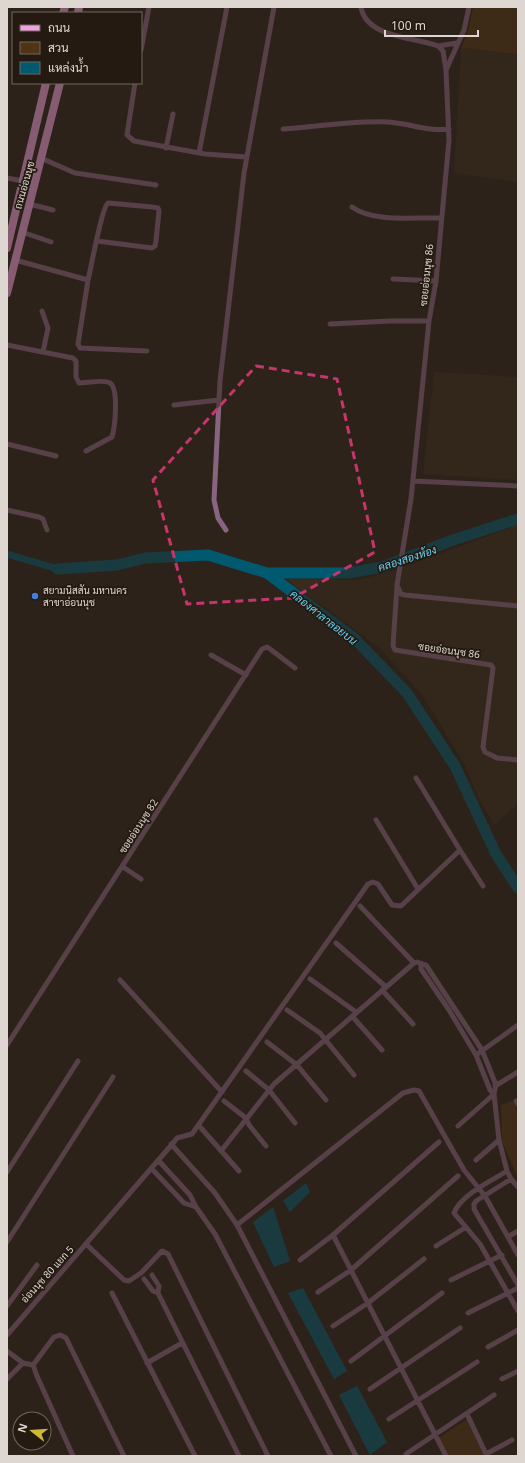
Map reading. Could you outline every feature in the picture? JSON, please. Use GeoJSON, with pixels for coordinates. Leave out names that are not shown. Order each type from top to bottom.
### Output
{"type":"FeatureCollection","features":[{"type":"Feature","properties":{"kind":"main road","name":"ถนนอ่อนนุช"},"geometry":{"type":"LineString","coordinates":[[7,248],[9,230],[23,181],[46,84]]}},
{"type":"Feature","properties":{"kind":"main road","name":"ถนนอ่อนนุช"},"geometry":{"type":"LineString","coordinates":[[7,293],[60,84]]}},
{"type":"Feature","properties":{"kind":"main road"},"geometry":{"type":"LineString","coordinates":[[23,181],[35,184]]}},
{"type":"Feature","properties":{"kind":"street"},"geometry":{"type":"LineString","coordinates":[[142,45],[149,7]]}},
{"type":"Feature","properties":{"kind":"street"},"geometry":{"type":"LineString","coordinates":[[199,153],[227,7]]}},
{"type":"Feature","properties":{"kind":"street"},"geometry":{"type":"LineString","coordinates":[[226,530],[218,518],[214,500],[219,400],[246,157],[274,7]]}},
{"type":"Feature","properties":{"kind":"street"},"geometry":{"type":"LineString","coordinates":[[361,7],[362,13],[373,27],[438,46],[457,43]]}},
{"type":"Feature","properties":{"kind":"street","name":"ซอยอ่อนนุช 86"},"geometry":{"type":"LineString","coordinates":[[446,70],[466,23],[469,7]]}},
{"type":"Feature","properties":{"kind":"street","name":"ซอยอ่อนนุช 86"},"geometry":{"type":"LineString","coordinates":[[438,46],[443,52],[446,70],[448,129],[442,218],[436,281],[429,321],[413,481],[397,585],[393,646],[395,650],[491,665],[492,668],[484,747],[485,752],[498,758],[518,760]]}},
{"type":"Feature","properties":{"kind":"street"},"geometry":{"type":"LineString","coordinates":[[135,84],[127,135],[134,141],[199,153],[246,157]]}},
{"type":"Feature","properties":{"kind":"street"},"geometry":{"type":"LineString","coordinates":[[166,148],[173,114]]}},
{"type":"Feature","properties":{"kind":"street"},"geometry":{"type":"LineString","coordinates":[[284,129],[323,127],[347,122],[389,122],[435,131],[448,129]]}},
{"type":"Feature","properties":{"kind":"street"},"geometry":{"type":"LineString","coordinates":[[42,159],[75,173],[156,185]]}},
{"type":"Feature","properties":{"kind":"street"},"geometry":{"type":"LineString","coordinates":[[7,178],[23,181]]}},
{"type":"Feature","properties":{"kind":"street"},"geometry":{"type":"LineString","coordinates":[[97,241],[152,248],[155,246],[156,241],[158,208],[108,203],[104,210],[88,280],[78,344],[80,348],[147,351]]}},
{"type":"Feature","properties":{"kind":"street"},"geometry":{"type":"LineString","coordinates":[[29,204],[53,210]]}},
{"type":"Feature","properties":{"kind":"street"},"geometry":{"type":"LineString","coordinates":[[352,207],[366,215],[380,217],[442,218]]}},
{"type":"Feature","properties":{"kind":"street"},"geometry":{"type":"LineString","coordinates":[[22,232],[51,242]]}},
{"type":"Feature","properties":{"kind":"street"},"geometry":{"type":"LineString","coordinates":[[15,260],[88,280]]}},
{"type":"Feature","properties":{"kind":"street"},"geometry":{"type":"LineString","coordinates":[[393,279],[436,281]]}},
{"type":"Feature","properties":{"kind":"street"},"geometry":{"type":"LineString","coordinates":[[42,311],[48,328],[43,352]]}},
{"type":"Feature","properties":{"kind":"street"},"geometry":{"type":"LineString","coordinates":[[330,324],[429,321]]}},
{"type":"Feature","properties":{"kind":"street"},"geometry":{"type":"LineString","coordinates":[[7,344],[73,358],[76,361],[76,377],[79,383],[107,382],[112,384],[116,390],[115,430],[112,437],[86,451]]}},
{"type":"Feature","properties":{"kind":"street"},"geometry":{"type":"LineString","coordinates":[[174,406],[219,400]]}},
{"type":"Feature","properties":{"kind":"street"},"geometry":{"type":"LineString","coordinates":[[7,444],[56,456]]}},
{"type":"Feature","properties":{"kind":"street"},"geometry":{"type":"LineString","coordinates":[[413,481],[518,486]]}},
{"type":"Feature","properties":{"kind":"street"},"geometry":{"type":"LineString","coordinates":[[7,510],[39,517],[43,519],[47,530]]}},
{"type":"Feature","properties":{"kind":"street"},"geometry":{"type":"LineString","coordinates":[[397,585],[401,594],[405,595],[518,606]]}},
{"type":"Feature","properties":{"kind":"street","name":"ซอยอ่อนนุช 82"},"geometry":{"type":"LineString","coordinates":[[7,1046],[262,649],[266,647],[295,668]]}},
{"type":"Feature","properties":{"kind":"street"},"geometry":{"type":"LineString","coordinates":[[211,655],[246,675]]}},
{"type":"Feature","properties":{"kind":"street"},"geometry":{"type":"LineString","coordinates":[[416,778],[483,886]]}},
{"type":"Feature","properties":{"kind":"street"},"geometry":{"type":"LineString","coordinates":[[376,820],[418,889]]}},
{"type":"Feature","properties":{"kind":"street"},"geometry":{"type":"LineString","coordinates":[[356,1456],[237,1225],[214,1193],[171,1144],[177,1138],[192,1134],[368,884],[373,882],[378,884],[392,905],[396,907],[400,906],[460,850]]}},
{"type":"Feature","properties":{"kind":"street"},"geometry":{"type":"LineString","coordinates":[[123,867],[141,878]]}},
{"type":"Feature","properties":{"kind":"street"},"geometry":{"type":"LineString","coordinates":[[360,906],[414,963],[426,965],[482,1050],[496,1085]]}},
{"type":"Feature","properties":{"kind":"street"},"geometry":{"type":"LineString","coordinates":[[336,943],[384,988],[412,1024]]}},
{"type":"Feature","properties":{"kind":"street"},"geometry":{"type":"LineString","coordinates":[[221,1151],[269,1090],[414,963]]}},
{"type":"Feature","properties":{"kind":"street"},"geometry":{"type":"LineString","coordinates":[[421,964],[421,969],[449,1010],[476,1055],[492,1092],[499,1140],[508,1171],[511,1180],[518,1187]]}},
{"type":"Feature","properties":{"kind":"street"},"geometry":{"type":"LineString","coordinates":[[310,979],[354,1014],[382,1050]]}},
{"type":"Feature","properties":{"kind":"street"},"geometry":{"type":"LineString","coordinates":[[120,980],[222,1092]]}},
{"type":"Feature","properties":{"kind":"street"},"geometry":{"type":"LineString","coordinates":[[287,1010],[320,1033],[354,1075]]}},
{"type":"Feature","properties":{"kind":"street"},"geometry":{"type":"LineString","coordinates":[[476,1055],[518,1025]]}},
{"type":"Feature","properties":{"kind":"street"},"geometry":{"type":"LineString","coordinates":[[266,1042],[297,1065],[326,1100]]}},
{"type":"Feature","properties":{"kind":"street"},"geometry":{"type":"LineString","coordinates":[[7,1172],[78,1061]]}},
{"type":"Feature","properties":{"kind":"street"},"geometry":{"type":"LineString","coordinates":[[246,1071],[269,1090],[295,1123]]}},
{"type":"Feature","properties":{"kind":"street"},"geometry":{"type":"LineString","coordinates":[[458,1126],[492,1092],[496,1085],[518,1072]]}},
{"type":"Feature","properties":{"kind":"street"},"geometry":{"type":"LineString","coordinates":[[7,1242],[113,1077]]}},
{"type":"Feature","properties":{"kind":"street"},"geometry":{"type":"LineString","coordinates":[[237,1225],[403,1093],[414,1090],[420,1091],[464,1170],[485,1196],[518,1255]]}},
{"type":"Feature","properties":{"kind":"street"},"geometry":{"type":"LineString","coordinates":[[224,1101],[246,1118],[248,1126],[266,1146]]}},
{"type":"Feature","properties":{"kind":"street"},"geometry":{"type":"LineString","coordinates":[[201,1128],[239,1171]]}},
{"type":"Feature","properties":{"kind":"street"},"geometry":{"type":"LineString","coordinates":[[476,1160],[499,1140]]}},
{"type":"Feature","properties":{"kind":"street"},"geometry":{"type":"LineString","coordinates":[[300,1260],[333,1234],[439,1142]]}},
{"type":"Feature","properties":{"kind":"street","name":"อ่อนนุช 80 แยก 5"},"geometry":{"type":"LineString","coordinates":[[7,1335],[171,1144]]}},
{"type":"Feature","properties":{"kind":"street"},"geometry":{"type":"LineString","coordinates":[[158,1160],[190,1195],[196,1207],[215,1234],[331,1456]]}},
{"type":"Feature","properties":{"kind":"street"},"geometry":{"type":"LineString","coordinates":[[151,1168],[184,1203],[196,1207]]}},
{"type":"Feature","properties":{"kind":"street"},"geometry":{"type":"LineString","coordinates":[[508,1171],[478,1188],[460,1203],[454,1213],[480,1244],[518,1311]]}},
{"type":"Feature","properties":{"kind":"street"},"geometry":{"type":"LineString","coordinates":[[318,1292],[351,1270],[458,1176]]}},
{"type":"Feature","properties":{"kind":"street"},"geometry":{"type":"LineString","coordinates":[[511,1180],[476,1201],[474,1204],[474,1209],[518,1285]]}},
{"type":"Feature","properties":{"kind":"street"},"geometry":{"type":"LineString","coordinates":[[436,1246],[466,1227]]}},
{"type":"Feature","properties":{"kind":"street"},"geometry":{"type":"LineString","coordinates":[[511,1235],[518,1231]]}},
{"type":"Feature","properties":{"kind":"street"},"geometry":{"type":"LineString","coordinates":[[333,1234],[446,1456]]}},
{"type":"Feature","properties":{"kind":"street"},"geometry":{"type":"LineString","coordinates":[[86,1244],[124,1280],[129,1281],[142,1276],[149,1271],[162,1251],[168,1254],[268,1456]]}},
{"type":"Feature","properties":{"kind":"street"},"geometry":{"type":"LineString","coordinates":[[451,1280],[502,1255]]}},
{"type":"Feature","properties":{"kind":"street"},"geometry":{"type":"LineString","coordinates":[[333,1326],[368,1303],[424,1259]]}},
{"type":"Feature","properties":{"kind":"street"},"geometry":{"type":"LineString","coordinates":[[7,1306],[37,1265]]}},
{"type":"Feature","properties":{"kind":"street"},"geometry":{"type":"LineString","coordinates":[[149,1271],[159,1286],[158,1293],[239,1456]]}},
{"type":"Feature","properties":{"kind":"street"},"geometry":{"type":"LineString","coordinates":[[142,1276],[153,1292],[158,1293]]}},
{"type":"Feature","properties":{"kind":"street"},"geometry":{"type":"LineString","coordinates":[[468,1313],[518,1288]]}},
{"type":"Feature","properties":{"kind":"street"},"geometry":{"type":"LineString","coordinates":[[112,1293],[195,1456]]}},
{"type":"Feature","properties":{"kind":"street"},"geometry":{"type":"LineString","coordinates":[[351,1361],[442,1293]]}},
{"type":"Feature","properties":{"kind":"street"},"geometry":{"type":"LineString","coordinates":[[370,1390],[460,1328]]}},
{"type":"Feature","properties":{"kind":"street"},"geometry":{"type":"LineString","coordinates":[[488,1347],[518,1330]]}},
{"type":"Feature","properties":{"kind":"street"},"geometry":{"type":"LineString","coordinates":[[34,1365],[54,1338],[60,1335],[66,1338],[124,1456]]}},
{"type":"Feature","properties":{"kind":"street"},"geometry":{"type":"LineString","coordinates":[[147,1363],[182,1343]]}},
{"type":"Feature","properties":{"kind":"street"},"geometry":{"type":"LineString","coordinates":[[7,1350],[23,1363],[34,1365]]}},
{"type":"Feature","properties":{"kind":"street"},"geometry":{"type":"LineString","coordinates":[[389,1418],[477,1362]]}},
{"type":"Feature","properties":{"kind":"street"},"geometry":{"type":"LineString","coordinates":[[7,1379],[23,1363]]}},
{"type":"Feature","properties":{"kind":"street"},"geometry":{"type":"LineString","coordinates":[[34,1365],[37,1376],[74,1456]]}},
{"type":"Feature","properties":{"kind":"street"},"geometry":{"type":"LineString","coordinates":[[502,1379],[518,1371]]}},
{"type":"Feature","properties":{"kind":"street"},"geometry":{"type":"LineString","coordinates":[[406,1454],[494,1396]]}},
{"type":"Feature","properties":{"kind":"street"},"geometry":{"type":"LineString","coordinates":[[467,1414],[486,1455],[512,1440]]}},
{"type":"Feature","properties":{"kind":"highlighted area"},"geometry":{"type":"Polygon","coordinates":[[[256,366],[337,379],[375,552],[293,598],[187,604],[153,480],[256,366]]]}},
{"type":"Feature","properties":{"kind":"shaded area"},"geometry":{"type":"Polygon","coordinates":[[[461,48],[518,54],[518,182],[454,173],[461,48]]]}},
{"type":"Feature","properties":{"kind":"shaded area"},"geometry":{"type":"Polygon","coordinates":[[[434,372],[518,377],[518,480],[423,474],[434,372]]]}},
{"type":"Feature","properties":{"kind":"shaded area"},"geometry":{"type":"Polygon","coordinates":[[[518,525],[518,804],[494,825],[479,799],[465,765],[423,696],[381,649],[286,579],[359,580],[395,570],[518,525]]]}},
{"type":"Feature","properties":{"kind":"green space"},"geometry":{"type":"Polygon","coordinates":[[[473,7],[518,7],[518,54],[461,48],[468,31],[473,7]]]}},
{"type":"Feature","properties":{"kind":"green space"},"geometry":{"type":"Polygon","coordinates":[[[513,1101],[518,1113],[518,1178],[502,1141],[501,1105],[513,1101]]]}},
{"type":"Feature","properties":{"kind":"green space"},"geometry":{"type":"Polygon","coordinates":[[[469,1418],[488,1456],[447,1456],[437,1439],[469,1418]]]}},
{"type":"Feature","properties":{"kind":"water"},"geometry":{"type":"Polygon","coordinates":[[[306,1183],[310,1192],[290,1212],[283,1201],[306,1183]]]}},
{"type":"Feature","properties":{"kind":"water"},"geometry":{"type":"Polygon","coordinates":[[[273,1207],[290,1261],[274,1267],[253,1222],[273,1207]]]}},
{"type":"Feature","properties":{"kind":"water"},"geometry":{"type":"Polygon","coordinates":[[[303,1288],[347,1371],[334,1379],[288,1293],[303,1288]]]}},
{"type":"Feature","properties":{"kind":"water"},"geometry":{"type":"Polygon","coordinates":[[[357,1386],[387,1442],[370,1455],[339,1395],[357,1386]]]}},
{"type":"Feature","properties":{"kind":"waterway","name":"คลองสองห้อง"},"geometry":{"type":"LineString","coordinates":[[267,573],[348,573],[383,567],[450,541],[518,519]]}},
{"type":"Feature","properties":{"kind":"waterway","name":"คลองศาลาลอยบน"},"geometry":{"type":"LineString","coordinates":[[7,554],[58,569]]}},
{"type":"Feature","properties":{"kind":"waterway","name":"คลองศาลาลอยบน"},"geometry":{"type":"LineString","coordinates":[[58,569],[117,565],[145,558],[208,555],[267,573],[355,639],[407,693],[455,766],[496,854],[518,888]]}},
{"type":"Feature","properties":{"kind":"place","name":"สยามนิสสัน มหานคร สาขาอ่อนนุช"},"geometry":{"type":"Point","coordinates":[35,596]}}]}
